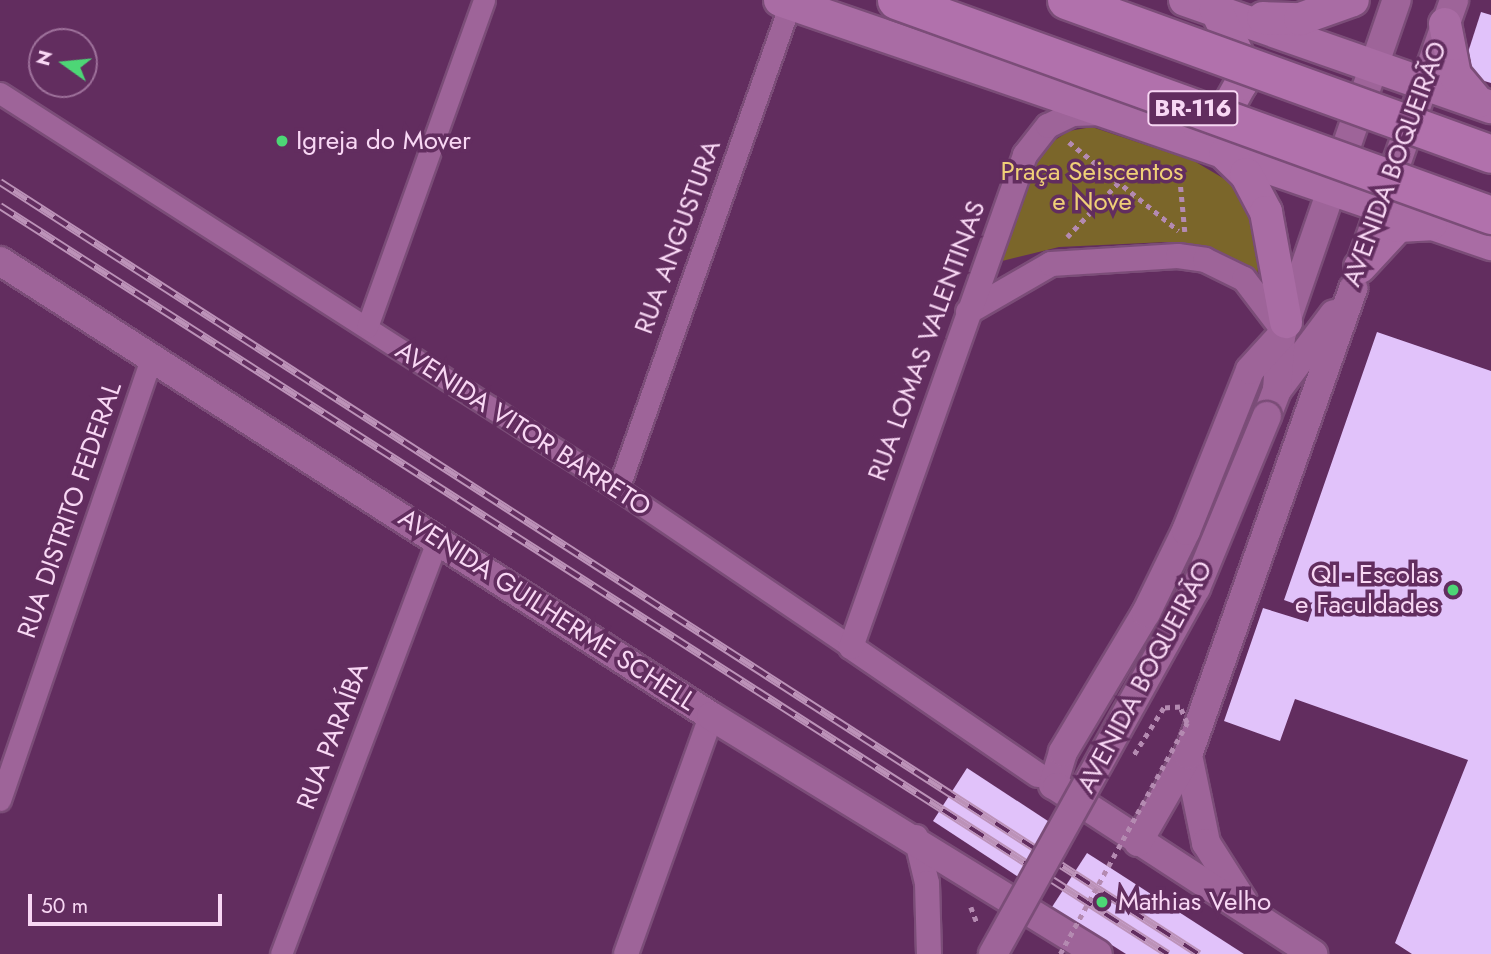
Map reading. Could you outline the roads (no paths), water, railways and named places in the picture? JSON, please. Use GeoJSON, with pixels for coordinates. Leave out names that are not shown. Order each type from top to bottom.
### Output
{"type":"FeatureCollection","features":[{"type":"Feature","properties":{"kind":"highway","name":"BR-116"},"geometry":{"type":"LineString","coordinates":[[896,0],[1491,215]]}},
{"type":"Feature","properties":{"kind":"highway","name":"BR-116"},"geometry":{"type":"LineString","coordinates":[[1066,0],[1491,153]]}},
{"type":"Feature","properties":{"kind":"main road"},"geometry":{"type":"LineString","coordinates":[[1185,0],[1485,105]]}},
{"type":"Feature","properties":{"kind":"main road"},"geometry":{"type":"LineString","coordinates":[[1216,10],[1300,19],[1353,0]]}},
{"type":"Feature","properties":{"kind":"main road","name":"AVENIDA BOQUEIRÃO"},"geometry":{"type":"LineString","coordinates":[[1277,390],[1283,329],[1397,0]]}},
{"type":"Feature","properties":{"kind":"main road"},"geometry":{"type":"LineString","coordinates":[[785,2],[1170,131],[1491,244]]}},
{"type":"Feature","properties":{"kind":"main road"},"geometry":{"type":"LineString","coordinates":[[1170,131],[1219,115],[1241,85],[1240,59],[1216,10]]}},
{"type":"Feature","properties":{"kind":"main road"},"geometry":{"type":"LineString","coordinates":[[1450,12],[1455,75],[1485,105]]}},
{"type":"Feature","properties":{"kind":"main road","name":"AVENIDA BOQUEIRÃO"},"geometry":{"type":"LineString","coordinates":[[986,942],[1196,588],[1277,390],[1356,278],[1450,12]]}},
{"type":"Feature","properties":{"kind":"main road"},"geometry":{"type":"LineString","coordinates":[[1219,149],[1246,174],[1266,212],[1283,329],[1250,370],[1166,572],[1046,780],[1313,954]]}},
{"type":"Feature","properties":{"kind":"main road"},"geometry":{"type":"LineString","coordinates":[[1139,842],[1188,755],[1356,278],[1398,226],[1437,225]]}},
{"type":"Feature","properties":{"kind":"main road","name":"AVENIDA GUILHERME SCHELL"},"geometry":{"type":"LineString","coordinates":[[0,261],[438,539],[710,716],[916,837],[1093,953]]}},
{"type":"Feature","properties":{"kind":"main road"},"geometry":{"type":"LineString","coordinates":[[1188,755],[1206,844],[1256,916]]}},
{"type":"Feature","properties":{"kind":"street"},"geometry":{"type":"LineString","coordinates":[[367,327],[484,0]]}},
{"type":"Feature","properties":{"kind":"street","name":"RUA ANGUSTURA"},"geometry":{"type":"LineString","coordinates":[[618,489],[785,2]]}},
{"type":"Feature","properties":{"kind":"street","name":"AVENIDA VITOR BARRETO"},"geometry":{"type":"LineString","coordinates":[[0,93],[618,489],[1046,780]]}},
{"type":"Feature","properties":{"kind":"street","name":"RUA LOMAS VALENTINAS"},"geometry":{"type":"LineString","coordinates":[[850,647],[968,312],[1038,135],[1073,114],[1114,114]]}},
{"type":"Feature","properties":{"kind":"street"},"geometry":{"type":"LineString","coordinates":[[968,312],[1051,264],[1178,256],[1205,260],[1244,279],[1283,329]]}},
{"type":"Feature","properties":{"kind":"street","name":"RUA DISTRITO FEDERAL"},"geometry":{"type":"LineString","coordinates":[[0,800],[151,358]]}},
{"type":"Feature","properties":{"kind":"street","name":"RUA PARAÍBA"},"geometry":{"type":"LineString","coordinates":[[281,954],[438,539]]}},
{"type":"Feature","properties":{"kind":"street"},"geometry":{"type":"LineString","coordinates":[[626,954],[710,716]]}},
{"type":"Feature","properties":{"kind":"street"},"geometry":{"type":"LineString","coordinates":[[916,837],[927,883],[929,954]]}},
{"type":"Feature","properties":{"kind":"railway"},"geometry":{"type":"LineString","coordinates":[[0,182],[1199,954]]}},
{"type":"Feature","properties":{"kind":"railway"},"geometry":{"type":"LineString","coordinates":[[0,206],[1168,954]]}},
{"type":"Feature","properties":{"kind":"place","name":"Igreja do Mover"},"geometry":{"type":"Point","coordinates":[282,141]}},
{"type":"Feature","properties":{"kind":"place","name":"QI - Escolas e Faculdades"},"geometry":{"type":"Point","coordinates":[1453,590]}},
{"type":"Feature","properties":{"kind":"place","name":"Mathias Velho"},"geometry":{"type":"Point","coordinates":[1102,902]}},
{"type":"Feature","properties":{"kind":"park label","name":"Praça Seiscentos e Nove"},"geometry":{"type":"Point","coordinates":[1092,187]}}]}
